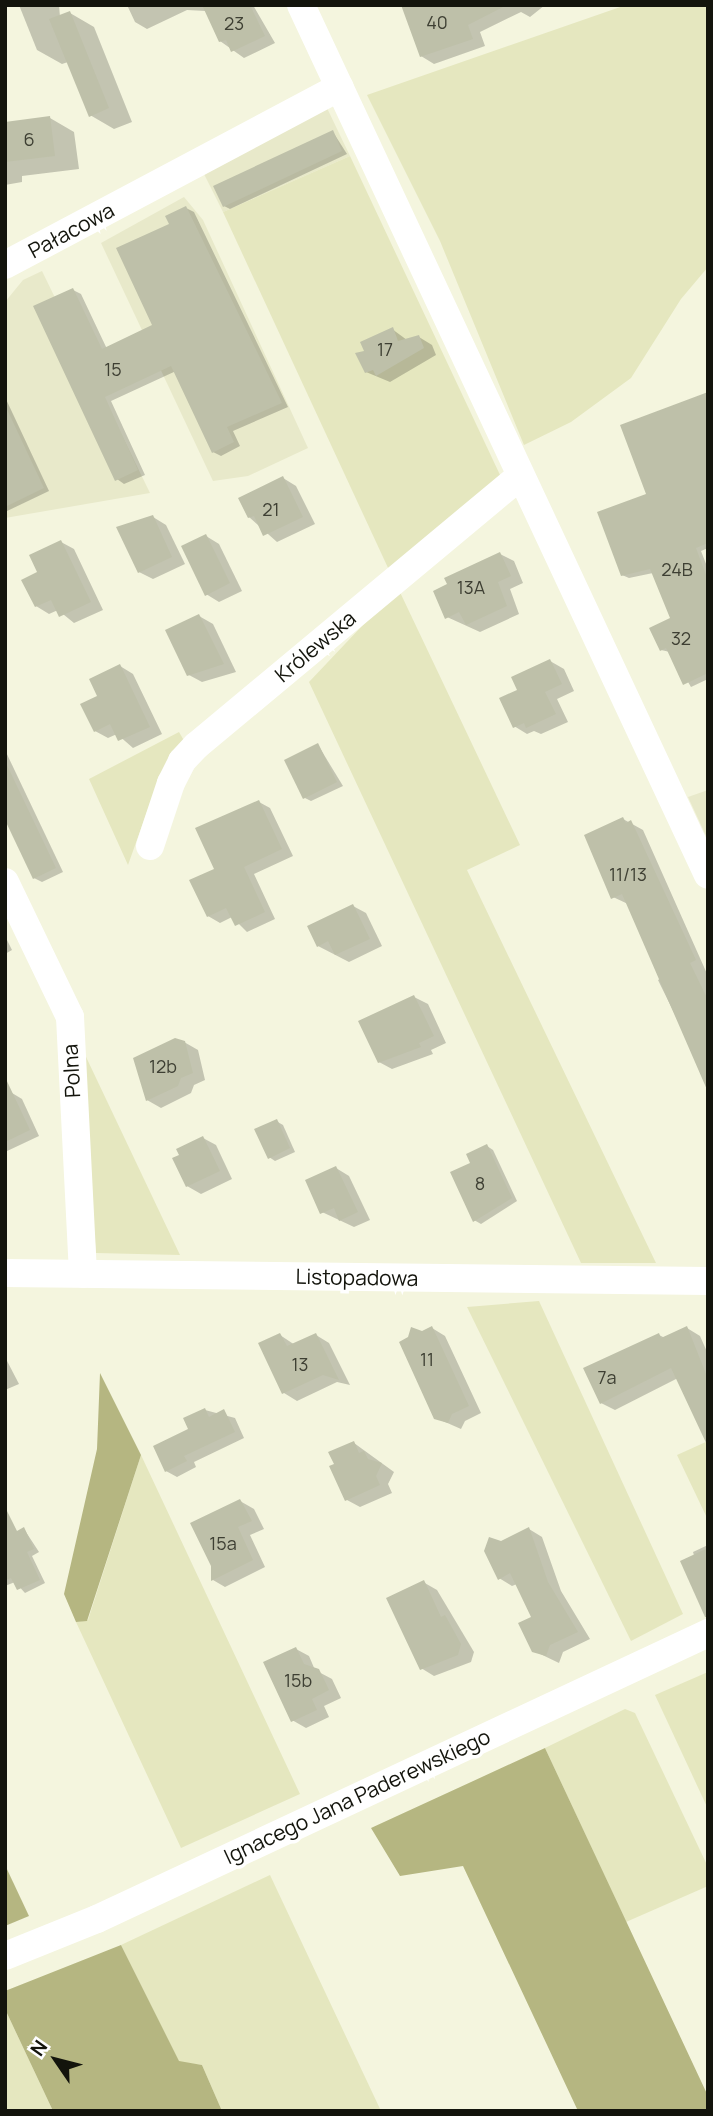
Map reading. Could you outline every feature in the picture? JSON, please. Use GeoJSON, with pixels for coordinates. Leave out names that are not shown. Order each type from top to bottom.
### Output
{"type":"FeatureCollection","features":[{"type":"Feature","properties":{"kind":"street"},"geometry":{"type":"LineString","coordinates":[[301,5],[708,876]]}},
{"type":"Feature","properties":{"kind":"street","name":"Pałacowa"},"geometry":{"type":"LineString","coordinates":[[5,265],[340,87]]}},
{"type":"Feature","properties":{"kind":"street","name":"Królewska"},"geometry":{"type":"LineString","coordinates":[[150,846],[171,783],[182,761],[197,746],[520,476]]}},
{"type":"Feature","properties":{"kind":"street","name":"Polna"},"geometry":{"type":"LineString","coordinates":[[5,882],[70,1017],[83,1274]]}},
{"type":"Feature","properties":{"kind":"street","name":"Listopadowa"},"geometry":{"type":"LineString","coordinates":[[5,1273],[708,1281]]}},
{"type":"Feature","properties":{"kind":"street","name":"Ignacego Jana Paderewskiego"},"geometry":{"type":"LineString","coordinates":[[5,1956],[97,1919],[708,1633]]}},
{"type":"Feature","properties":{"kind":"shaded area"},"geometry":{"type":"Polygon","coordinates":[[[626,5],[708,5],[708,267],[681,299],[631,378],[571,422],[524,445],[440,241],[367,95],[626,5]]]}},
{"type":"Feature","properties":{"kind":"shaded area"},"geometry":{"type":"Polygon","coordinates":[[[327,108],[350,156],[223,212],[204,174],[327,108]]]}},
{"type":"Feature","properties":{"kind":"shaded area"},"geometry":{"type":"Polygon","coordinates":[[[350,156],[501,477],[389,570],[223,212],[350,156]]]}},
{"type":"Feature","properties":{"kind":"shaded area"},"geometry":{"type":"Polygon","coordinates":[[[184,197],[203,220],[308,448],[248,476],[213,481],[101,243],[184,197]]]}},
{"type":"Feature","properties":{"kind":"shaded area"},"geometry":{"type":"Polygon","coordinates":[[[42,271],[150,493],[5,518],[5,302],[23,280],[42,271]]]}},
{"type":"Feature","properties":{"kind":"shaded area"},"geometry":{"type":"Polygon","coordinates":[[[398,588],[520,845],[467,870],[656,1263],[581,1263],[309,682],[398,588]]]}},
{"type":"Feature","properties":{"kind":"shaded area"},"geometry":{"type":"Polygon","coordinates":[[[179,732],[186,744],[158,781],[128,865],[89,779],[179,732]]]}},
{"type":"Feature","properties":{"kind":"shaded area"},"geometry":{"type":"Polygon","coordinates":[[[708,790],[708,840],[688,797],[708,790]]]}},
{"type":"Feature","properties":{"kind":"shaded area"},"geometry":{"type":"Polygon","coordinates":[[[78,1040],[180,1255],[96,1253],[78,1040]]]}},
{"type":"Feature","properties":{"kind":"shaded area"},"geometry":{"type":"Polygon","coordinates":[[[539,1301],[683,1614],[631,1641],[467,1307],[539,1301]]]}},
{"type":"Feature","properties":{"kind":"shaded area"},"geometry":{"type":"Polygon","coordinates":[[[708,1441],[708,1520],[677,1455],[708,1441]]]}},
{"type":"Feature","properties":{"kind":"shaded area"},"geometry":{"type":"Polygon","coordinates":[[[141,1455],[300,1794],[181,1848],[76,1622],[88,1620],[141,1455]]]}},
{"type":"Feature","properties":{"kind":"shaded area"},"geometry":{"type":"Polygon","coordinates":[[[708,1672],[708,1809],[655,1695],[708,1672]]]}},
{"type":"Feature","properties":{"kind":"shaded area"},"geometry":{"type":"Polygon","coordinates":[[[625,1709],[635,1713],[708,1867],[708,1886],[626,1922],[545,1748],[625,1709]]]}},
{"type":"Feature","properties":{"kind":"shaded area"},"geometry":{"type":"Polygon","coordinates":[[[270,1875],[381,2111],[222,2111],[202,2065],[179,2062],[121,1945],[270,1875]]]}},
{"type":"Feature","properties":{"kind":"shaded area"},"geometry":{"type":"Polygon","coordinates":[[[5,2009],[53,2111],[5,2111],[5,2009]]]}},
{"type":"Feature","properties":{"kind":"green space"},"geometry":{"type":"Polygon","coordinates":[[[100,1373],[141,1455],[87,1621],[76,1622],[64,1594],[97,1449],[100,1373]]]}},
{"type":"Feature","properties":{"kind":"green space"},"geometry":{"type":"Polygon","coordinates":[[[545,1748],[708,2096],[708,2111],[578,2111],[463,1866],[400,1876],[371,1828],[545,1748]]]}},
{"type":"Feature","properties":{"kind":"green space"},"geometry":{"type":"Polygon","coordinates":[[[5,1865],[29,1916],[5,1926],[5,1865]]]}},
{"type":"Feature","properties":{"kind":"green space"},"geometry":{"type":"Polygon","coordinates":[[[121,1945],[179,2061],[202,2065],[222,2111],[53,2111],[5,2009],[5,1991],[121,1945]]]}},
{"type":"Feature","properties":{"kind":"building"},"geometry":{"type":"Polygon","coordinates":[[[202,5],[250,5],[265,36],[231,52],[226,40],[219,42],[202,5]]]}},
{"type":"Feature","properties":{"kind":"building"},"geometry":{"type":"Polygon","coordinates":[[[401,5],[507,5],[468,25],[473,39],[420,57],[401,5]]]}},
{"type":"Feature","properties":{"kind":"building"},"geometry":{"type":"Polygon","coordinates":[[[70,11],[109,108],[89,117],[49,19],[70,11]]]}},
{"type":"Feature","properties":{"kind":"building"},"geometry":{"type":"Polygon","coordinates":[[[50,116],[55,156],[5,162],[5,122],[50,116]]]}},
{"type":"Feature","properties":{"kind":"building"},"geometry":{"type":"Polygon","coordinates":[[[333,130],[342,151],[223,207],[213,186],[333,130]]]}},
{"type":"Feature","properties":{"kind":"building"},"geometry":{"type":"Polygon","coordinates":[[[186,206],[282,403],[227,427],[234,442],[212,453],[171,366],[105,397],[138,470],[115,481],[33,306],[73,288],[102,349],[152,325],[116,248],[169,224],[165,216],[186,206]]]}},
{"type":"Feature","properties":{"kind":"building"},"geometry":{"type":"Polygon","coordinates":[[[393,327],[398,341],[419,335],[424,348],[376,376],[373,370],[365,373],[355,353],[364,351],[360,342],[393,327]]]}},
{"type":"Feature","properties":{"kind":"building"},"geometry":{"type":"Polygon","coordinates":[[[708,392],[708,543],[696,548],[708,580],[708,673],[683,685],[666,648],[660,651],[649,628],[670,618],[650,569],[621,576],[597,512],[646,494],[620,425],[708,392]]]}},
{"type":"Feature","properties":{"kind":"building"},"geometry":{"type":"Polygon","coordinates":[[[5,405],[44,488],[5,507],[5,405]]]}},
{"type":"Feature","properties":{"kind":"building"},"geometry":{"type":"Polygon","coordinates":[[[283,476],[303,517],[263,536],[254,516],[248,518],[238,498],[283,476]]]}},
{"type":"Feature","properties":{"kind":"building"},"geometry":{"type":"Polygon","coordinates":[[[153,515],[172,557],[138,573],[116,527],[153,515]]]}},
{"type":"Feature","properties":{"kind":"building"},"geometry":{"type":"Polygon","coordinates":[[[206,534],[230,583],[205,596],[181,546],[206,534]]]}},
{"type":"Feature","properties":{"kind":"building"},"geometry":{"type":"Polygon","coordinates":[[[61,540],[91,602],[59,617],[51,600],[35,607],[21,580],[37,572],[29,555],[61,540]]]}},
{"type":"Feature","properties":{"kind":"building"},"geometry":{"type":"Polygon","coordinates":[[[500,552],[511,576],[498,582],[507,606],[466,625],[459,612],[445,619],[433,591],[447,584],[444,578],[500,552]]]}},
{"type":"Feature","properties":{"kind":"building"},"geometry":{"type":"Polygon","coordinates":[[[199,614],[224,664],[187,676],[165,630],[199,614]]]}},
{"type":"Feature","properties":{"kind":"building"},"geometry":{"type":"Polygon","coordinates":[[[550,659],[562,684],[545,692],[556,714],[526,728],[524,723],[513,728],[499,698],[517,690],[511,677],[550,659]]]}},
{"type":"Feature","properties":{"kind":"building"},"geometry":{"type":"Polygon","coordinates":[[[120,664],[150,727],[118,741],[110,724],[94,732],[80,704],[97,696],[89,679],[120,664]]]}},
{"type":"Feature","properties":{"kind":"building"},"geometry":{"type":"Polygon","coordinates":[[[318,743],[337,782],[303,799],[284,760],[318,743]]]}},
{"type":"Feature","properties":{"kind":"building"},"geometry":{"type":"Polygon","coordinates":[[[5,761],[56,868],[33,879],[5,820],[5,761]]]}},
{"type":"Feature","properties":{"kind":"building"},"geometry":{"type":"Polygon","coordinates":[[[259,800],[282,849],[244,867],[265,912],[235,926],[226,908],[207,917],[189,880],[214,869],[195,828],[259,800]]]}},
{"type":"Feature","properties":{"kind":"building"},"geometry":{"type":"Polygon","coordinates":[[[623,817],[626,823],[631,820],[696,960],[690,963],[708,1000],[708,1092],[622,894],[611,899],[584,835],[623,817]]]}},
{"type":"Feature","properties":{"kind":"building"},"geometry":{"type":"Polygon","coordinates":[[[353,904],[370,939],[335,955],[328,941],[317,947],[307,926],[353,904]]]}},
{"type":"Feature","properties":{"kind":"building"},"geometry":{"type":"Polygon","coordinates":[[[414,995],[434,1036],[419,1043],[421,1047],[378,1063],[358,1021],[414,995]]]}},
{"type":"Feature","properties":{"kind":"building"},"geometry":{"type":"Polygon","coordinates":[[[175,1038],[185,1041],[193,1073],[181,1078],[178,1086],[146,1101],[133,1058],[175,1038]]]}},
{"type":"Feature","properties":{"kind":"building"},"geometry":{"type":"Polygon","coordinates":[[[5,1077],[30,1130],[5,1142],[5,1077]]]}},
{"type":"Feature","properties":{"kind":"building"},"geometry":{"type":"Polygon","coordinates":[[[277,1119],[290,1148],[268,1159],[254,1129],[277,1119]]]}},
{"type":"Feature","properties":{"kind":"building"},"geometry":{"type":"Polygon","coordinates":[[[203,1136],[220,1171],[186,1187],[172,1158],[179,1155],[176,1149],[203,1136]]]}},
{"type":"Feature","properties":{"kind":"building"},"geometry":{"type":"Polygon","coordinates":[[[487,1144],[512,1198],[473,1222],[450,1172],[470,1163],[466,1154],[487,1144]]]}},
{"type":"Feature","properties":{"kind":"building"},"geometry":{"type":"Polygon","coordinates":[[[336,1166],[358,1212],[339,1221],[334,1208],[320,1214],[305,1180],[336,1166]]]}},
{"type":"Feature","properties":{"kind":"building"},"geometry":{"type":"Polygon","coordinates":[[[432,1326],[469,1406],[452,1414],[448,1423],[434,1419],[399,1342],[408,1337],[411,1327],[422,1331],[432,1326]]]}},
{"type":"Feature","properties":{"kind":"building"},"geometry":{"type":"Polygon","coordinates":[[[687,1326],[708,1379],[708,1447],[671,1368],[600,1404],[583,1368],[659,1333],[661,1338],[687,1326]]]}},
{"type":"Feature","properties":{"kind":"building"},"geometry":{"type":"Polygon","coordinates":[[[280,1333],[287,1346],[316,1333],[339,1380],[323,1375],[282,1394],[258,1343],[280,1333]]]}},
{"type":"Feature","properties":{"kind":"building"},"geometry":{"type":"Polygon","coordinates":[[[205,1408],[209,1417],[224,1409],[235,1432],[184,1456],[187,1461],[165,1472],[153,1446],[188,1429],[183,1418],[205,1408]]]}},
{"type":"Feature","properties":{"kind":"building"},"geometry":{"type":"Polygon","coordinates":[[[354,1441],[359,1453],[364,1451],[368,1459],[382,1463],[376,1476],[380,1485],[345,1501],[329,1466],[334,1464],[328,1452],[354,1441]]]}},
{"type":"Feature","properties":{"kind":"building"},"geometry":{"type":"Polygon","coordinates":[[[240,1499],[252,1521],[238,1527],[253,1560],[211,1581],[211,1566],[190,1523],[240,1499]]]}},
{"type":"Feature","properties":{"kind":"building"},"geometry":{"type":"Polygon","coordinates":[[[5,1507],[17,1531],[24,1527],[34,1549],[27,1552],[40,1580],[17,1590],[11,1578],[5,1580],[5,1507]]]}},
{"type":"Feature","properties":{"kind":"building"},"geometry":{"type":"Polygon","coordinates":[[[529,1527],[548,1582],[578,1632],[550,1645],[546,1656],[532,1652],[518,1623],[531,1617],[510,1573],[498,1580],[484,1551],[489,1537],[501,1541],[529,1527]]]}},
{"type":"Feature","properties":{"kind":"building"},"geometry":{"type":"Polygon","coordinates":[[[708,1548],[708,1617],[705,1617],[680,1561],[708,1548]]]}},
{"type":"Feature","properties":{"kind":"building"},"geometry":{"type":"Polygon","coordinates":[[[424,1580],[441,1617],[445,1615],[461,1644],[458,1655],[420,1670],[386,1598],[424,1580]]]}},
{"type":"Feature","properties":{"kind":"building"},"geometry":{"type":"Polygon","coordinates":[[[296,1647],[304,1664],[319,1669],[329,1690],[312,1699],[317,1710],[291,1722],[263,1662],[296,1647]]]}}]}
